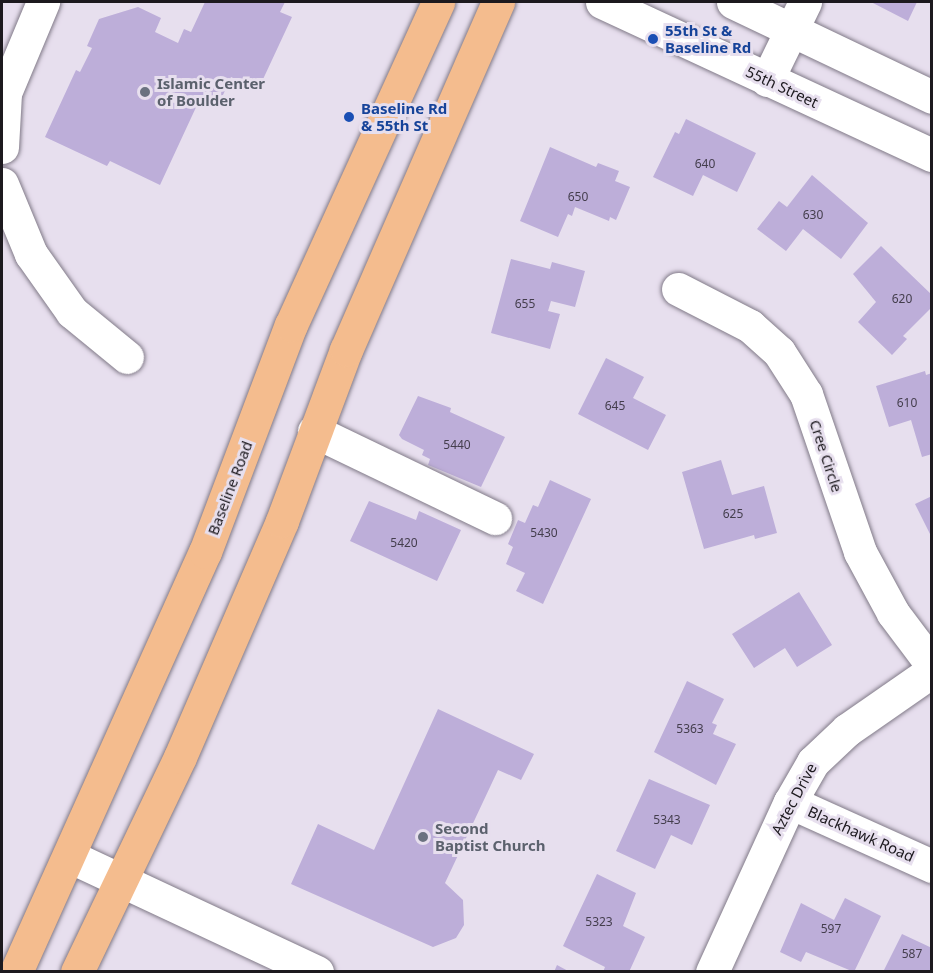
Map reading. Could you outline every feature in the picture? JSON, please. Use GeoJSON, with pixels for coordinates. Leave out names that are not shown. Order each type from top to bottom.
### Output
{"type":"FeatureCollection","features":[{"type":"Feature","properties":{"kind":"main road","name":"Baseline Road"},"geometry":{"type":"LineString","coordinates":[[16,972],[205,552],[291,325],[438,2]]}},
{"type":"Feature","properties":{"kind":"main road"},"geometry":{"type":"LineString","coordinates":[[77,972],[121,881],[282,521],[314,431],[498,2]]}},
{"type":"Feature","properties":{"kind":"street"},"geometry":{"type":"LineString","coordinates":[[2,147],[5,93],[43,2]]}},
{"type":"Feature","properties":{"kind":"street","name":"55th Street"},"geometry":{"type":"LineString","coordinates":[[602,2],[932,155]]}},
{"type":"Feature","properties":{"kind":"street"},"geometry":{"type":"LineString","coordinates":[[733,2],[798,16],[932,97]]}},
{"type":"Feature","properties":{"kind":"street"},"geometry":{"type":"LineString","coordinates":[[767,80],[798,16]]}},
{"type":"Feature","properties":{"kind":"street"},"geometry":{"type":"LineString","coordinates":[[2,184],[31,254],[72,312],[127,357]]}},
{"type":"Feature","properties":{"kind":"street","name":"Cree Circle"},"geometry":{"type":"LineString","coordinates":[[678,289],[750,326],[779,352],[806,394],[860,552],[893,613],[932,664]]}},
{"type":"Feature","properties":{"kind":"street"},"geometry":{"type":"LineString","coordinates":[[314,431],[495,518]]}},
{"type":"Feature","properties":{"kind":"street","name":"Aztec Drive"},"geometry":{"type":"LineString","coordinates":[[712,972],[789,802],[813,762],[847,730],[932,671]]}},
{"type":"Feature","properties":{"kind":"street","name":"Blackhawk Road"},"geometry":{"type":"LineString","coordinates":[[789,802],[932,866]]}},
{"type":"Feature","properties":{"kind":"street"},"geometry":{"type":"LineString","coordinates":[[69,856],[317,972]]}},
{"type":"Feature","properties":{"kind":"building","name":"Islamic Center of Boulder"},"geometry":{"type":"Polygon","coordinates":[[[205,2],[285,2],[280,12],[292,17],[258,90],[231,77],[223,95],[198,103],[160,185],[110,161],[107,166],[45,137],[76,70],[80,72],[92,48],[87,46],[99,19],[138,7],[161,18],[155,32],[178,43],[184,29],[191,32],[205,2]]]}},
{"type":"Feature","properties":{"kind":"building"},"geometry":{"type":"Polygon","coordinates":[[[871,2],[917,2],[908,21],[871,2]]]}},
{"type":"Feature","properties":{"kind":"building"},"geometry":{"type":"Polygon","coordinates":[[[686,119],[756,153],[737,192],[703,175],[693,196],[653,177],[675,132],[679,134],[686,119]]]}},
{"type":"Feature","properties":{"kind":"building"},"geometry":{"type":"Polygon","coordinates":[[[550,147],[596,167],[598,163],[619,171],[615,181],[630,187],[616,220],[610,217],[609,221],[575,207],[572,216],[568,214],[558,237],[520,221],[550,147]]]}},
{"type":"Feature","properties":{"kind":"building"},"geometry":{"type":"Polygon","coordinates":[[[812,175],[868,223],[841,259],[803,229],[786,251],[757,229],[779,201],[787,207],[812,175]]]}},
{"type":"Feature","properties":{"kind":"building"},"geometry":{"type":"Polygon","coordinates":[[[881,246],[932,295],[932,307],[903,336],[907,339],[892,355],[858,322],[876,302],[853,274],[881,246]]]}},
{"type":"Feature","properties":{"kind":"building"},"geometry":{"type":"Polygon","coordinates":[[[511,259],[550,269],[552,262],[585,271],[575,307],[551,301],[548,311],[560,314],[550,349],[491,333],[511,259]]]}},
{"type":"Feature","properties":{"kind":"building"},"geometry":{"type":"Polygon","coordinates":[[[606,358],[644,377],[633,398],[666,415],[648,450],[578,414],[606,358]]]}},
{"type":"Feature","properties":{"kind":"building"},"geometry":{"type":"Polygon","coordinates":[[[925,371],[926,375],[932,373],[932,454],[922,457],[911,420],[889,427],[876,386],[925,371]]]}},
{"type":"Feature","properties":{"kind":"building"},"geometry":{"type":"Polygon","coordinates":[[[418,396],[451,408],[450,412],[505,437],[481,487],[428,465],[430,459],[422,455],[424,450],[402,439],[399,435],[418,396]]]}},
{"type":"Feature","properties":{"kind":"building"},"geometry":{"type":"Polygon","coordinates":[[[721,460],[732,495],[764,486],[777,533],[755,539],[754,535],[704,549],[682,472],[721,460]]]}},
{"type":"Feature","properties":{"kind":"building"},"geometry":{"type":"Polygon","coordinates":[[[550,480],[591,499],[543,604],[516,591],[525,573],[506,564],[513,547],[508,544],[518,520],[525,523],[533,505],[538,507],[550,480]]]}},
{"type":"Feature","properties":{"kind":"building"},"geometry":{"type":"Polygon","coordinates":[[[932,496],[932,538],[915,504],[932,496]]]}},
{"type":"Feature","properties":{"kind":"building"},"geometry":{"type":"Polygon","coordinates":[[[369,501],[416,520],[419,511],[461,530],[437,581],[350,541],[369,501]]]}},
{"type":"Feature","properties":{"kind":"building"},"geometry":{"type":"Polygon","coordinates":[[[799,592],[832,645],[797,667],[785,648],[754,668],[732,634],[799,592]]]}},
{"type":"Feature","properties":{"kind":"building"},"geometry":{"type":"Polygon","coordinates":[[[687,681],[724,699],[712,723],[717,725],[713,734],[736,744],[716,785],[654,752],[687,681]]]}},
{"type":"Feature","properties":{"kind":"building","name":"Second Baptist Church"},"geometry":{"type":"Polygon","coordinates":[[[438,709],[534,754],[521,780],[498,770],[445,883],[463,900],[464,925],[456,938],[433,947],[291,884],[318,824],[374,850],[438,709]]]}},
{"type":"Feature","properties":{"kind":"building"},"geometry":{"type":"Polygon","coordinates":[[[649,779],[710,805],[692,845],[671,835],[655,869],[616,851],[649,779]]]}},
{"type":"Feature","properties":{"kind":"building"},"geometry":{"type":"Polygon","coordinates":[[[597,874],[636,893],[623,926],[645,937],[629,972],[603,972],[605,967],[563,946],[597,874]]]}},
{"type":"Feature","properties":{"kind":"building"},"geometry":{"type":"Polygon","coordinates":[[[845,898],[881,916],[854,972],[806,952],[801,962],[780,952],[801,903],[834,920],[845,898]]]}},
{"type":"Feature","properties":{"kind":"building"},"geometry":{"type":"Polygon","coordinates":[[[902,934],[932,948],[932,972],[883,972],[902,934]]]}},
{"type":"Feature","properties":{"kind":"building"},"geometry":{"type":"Polygon","coordinates":[[[557,965],[570,972],[554,972],[557,965]]]}},
{"type":"Feature","properties":{"kind":"place","name":"55th St & Baseline Rd"},"geometry":{"type":"Point","coordinates":[653,39]}},
{"type":"Feature","properties":{"kind":"place","name":"Islamic Center of Boulder"},"geometry":{"type":"Point","coordinates":[145,92]}},
{"type":"Feature","properties":{"kind":"place","name":"Baseline Rd & 55th St"},"geometry":{"type":"Point","coordinates":[349,117]}},
{"type":"Feature","properties":{"kind":"place","name":"Second Baptist Church"},"geometry":{"type":"Point","coordinates":[423,837]}}]}
